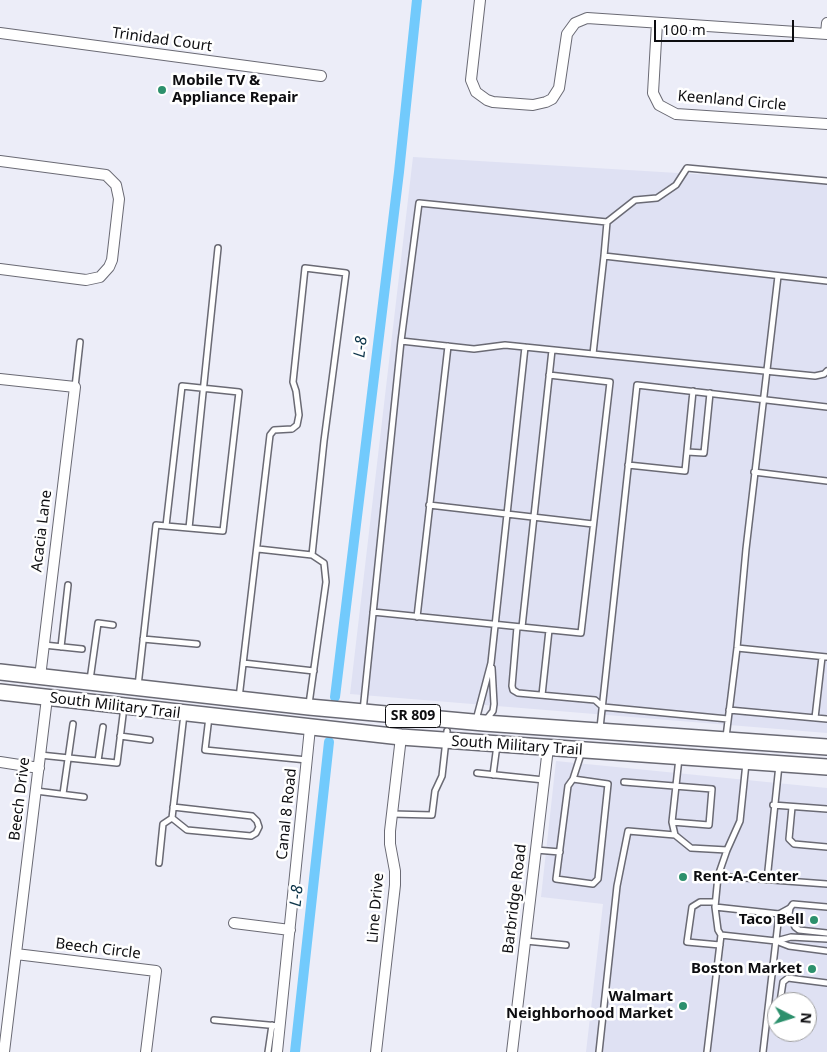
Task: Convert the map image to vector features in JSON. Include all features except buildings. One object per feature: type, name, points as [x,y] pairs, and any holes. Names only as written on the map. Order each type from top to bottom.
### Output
[{"type":"main road","name":"South Military Trail","points":[[0,672],[179,694],[309,707],[635,734],[827,747]]},
{"type":"main road","points":[[0,684],[22,686],[34,683],[40,677]]},
{"type":"main road","points":[[47,698],[53,691],[60,689],[149,697],[179,694]]},
{"type":"main road","name":"South Military Trail","points":[[0,692],[401,737],[446,736],[498,744],[827,768]]},
{"type":"main road","points":[[363,733],[379,726],[446,736],[477,731],[480,722]]},
{"type":"main road","points":[[498,744],[503,736],[513,733],[611,741],[635,734]]},
{"type":"street","points":[[480,0],[471,80],[476,92],[493,102],[534,105],[552,99],[559,88],[567,34],[575,24],[587,18],[827,30]]},
{"type":"street","name":"Keenland Circle","points":[[657,22],[653,93],[658,105],[676,114],[827,124]]},
{"type":"street","name":"Trinidad Court","points":[[0,33],[320,76]]},
{"type":"street","points":[[0,161],[100,173],[112,180],[116,185],[119,199],[112,260],[105,273],[100,277],[86,280],[0,269]]},
{"type":"street","points":[[0,379],[75,388]]},
{"type":"street","name":"Acacia Lane","points":[[40,677],[75,388]]},
{"type":"street","name":"Beech Drive","points":[[4,1052],[47,698]]},
{"type":"street","name":"Canal 8 Road","points":[[277,1052],[276,1026],[290,930],[310,728]]},
{"type":"street","name":"Line Drive","points":[[376,1052],[395,885],[390,830],[401,737]]},
{"type":"street","name":"Barbridge Road","points":[[512,1052],[548,748]]},
{"type":"street","points":[[0,762],[38,768]]},
{"type":"street","points":[[234,923],[290,930]]},
{"type":"street","name":"Beech Circle","points":[[16,954],[156,971],[146,1052]]},
{"type":"lane","points":[[593,354],[608,222],[635,200],[657,198],[676,185],[687,168],[827,181]]},
{"type":"lane","points":[[362,711],[401,342],[418,203],[608,222]]},
{"type":"lane","points":[[189,528],[218,248]]},
{"type":"lane","points":[[604,256],[827,281]]},
{"type":"lane","points":[[239,700],[270,435],[274,430],[292,429],[297,425],[298,407],[293,382],[305,268],[346,273],[324,441],[312,555]]},
{"type":"lane","points":[[726,740],[754,472],[778,276]]},
{"type":"lane","points":[[75,388],[80,342]]},
{"type":"lane","points":[[401,342],[474,349],[505,345],[767,373],[815,376],[826,373]]},
{"type":"lane","points":[[417,616],[448,346]]},
{"type":"lane","points":[[480,722],[491,663],[525,347]]},
{"type":"lane","points":[[552,350],[513,690],[518,693],[595,700],[603,707],[728,719]]},
{"type":"lane","points":[[373,612],[581,632],[610,382],[549,375]]},
{"type":"lane","points":[[600,731],[637,385],[827,407]]},
{"type":"lane","points":[[138,689],[156,524],[166,526],[223,531],[239,392],[182,386],[166,526]]},
{"type":"lane","points":[[628,465],[685,471],[693,391]]},
{"type":"lane","points":[[687,452],[704,454],[710,393]]},
{"type":"lane","points":[[754,472],[827,481]]},
{"type":"lane","points":[[429,505],[593,524]]},
{"type":"lane","points":[[258,548],[312,555],[324,563],[326,582],[309,707]]},
{"type":"lane","points":[[61,647],[68,585]]},
{"type":"lane","points":[[90,683],[98,623],[113,625]]},
{"type":"lane","points":[[542,695],[549,630]]},
{"type":"lane","points":[[143,638],[197,644]]},
{"type":"lane","points":[[44,645],[82,649]]},
{"type":"lane","points":[[737,648],[824,657],[815,718]]},
{"type":"lane","points":[[243,663],[314,671]]},
{"type":"lane","points":[[480,722],[493,711],[491,663]]},
{"type":"lane","points":[[40,755],[117,763],[124,707]]},
{"type":"lane","points":[[729,710],[827,720]]},
{"type":"lane","points":[[172,818],[184,714]]},
{"type":"lane","points":[[209,716],[205,750],[307,760]]},
{"type":"lane","points":[[63,794],[73,724]]},
{"type":"lane","points":[[98,761],[103,727]]},
{"type":"lane","points":[[120,736],[150,740]]},
{"type":"lane","points":[[392,814],[432,815],[435,791],[442,776],[446,736]]},
{"type":"lane","points":[[493,775],[498,744]]},
{"type":"lane","points":[[573,779],[608,784],[598,879],[593,884],[556,879],[568,786],[573,779],[582,751]]},
{"type":"lane","points":[[679,758],[672,822],[676,835],[691,848],[726,850]]},
{"type":"lane","points":[[707,1052],[721,936],[718,930],[715,905],[718,876],[726,850],[740,821],[746,762]]},
{"type":"lane","points":[[767,880],[779,764]]},
{"type":"lane","points":[[477,773],[544,780]]},
{"type":"lane","points":[[624,782],[712,789],[709,825],[672,822]]},
{"type":"lane","points":[[36,791],[84,797]]},
{"type":"lane","points":[[774,805],[827,809]]},
{"type":"lane","points":[[792,806],[789,839],[794,844],[827,847]]},
{"type":"lane","points":[[172,818],[187,830],[246,836],[256,833],[259,828],[258,821],[252,816],[173,807]]},
{"type":"lane","points":[[159,863],[163,824],[172,818]]},
{"type":"lane","points":[[599,1052],[617,886],[628,831],[676,835]]},
{"type":"lane","points":[[536,850],[560,852]]},
{"type":"lane","points":[[718,876],[827,884]]},
{"type":"lane","points":[[720,945],[687,942],[692,907],[700,902],[779,914],[790,908],[793,904],[827,907]]},
{"type":"lane","points":[[790,908],[789,914],[795,927],[799,930],[827,933]]},
{"type":"lane","points":[[764,1052],[779,914]]},
{"type":"lane","points":[[721,936],[776,941],[789,946],[827,952]]},
{"type":"lane","points":[[776,941],[791,937],[827,939]]},
{"type":"lane","points":[[526,941],[566,945]]},
{"type":"lane","points":[[782,992],[783,982],[788,978],[827,983]]},
{"type":"lane","points":[[214,1020],[276,1026],[268,1052]]},
{"type":"shaded area","points":[[413,157],[827,182],[827,733],[350,694]]},
{"type":"shaded area","points":[[556,761],[827,788],[827,1052],[586,1052],[603,904],[541,897]]},
{"type":"waterway","name":"L-8","points":[[335,697],[399,172],[417,0]]},
{"type":"waterway","name":"L-8","points":[[295,1052],[329,742]]},
{"type":"place","name":"Mobile TV & Appliance Repair","points":[[162,90]]},
{"type":"place","name":"Rent-A-Center","points":[[683,877]]},
{"type":"place","name":"Taco Bell","points":[[814,920]]},
{"type":"place","name":"Boston Market","points":[[812,969]]},
{"type":"place","name":"Walmart Neighborhood Market","points":[[683,1006]]}]
